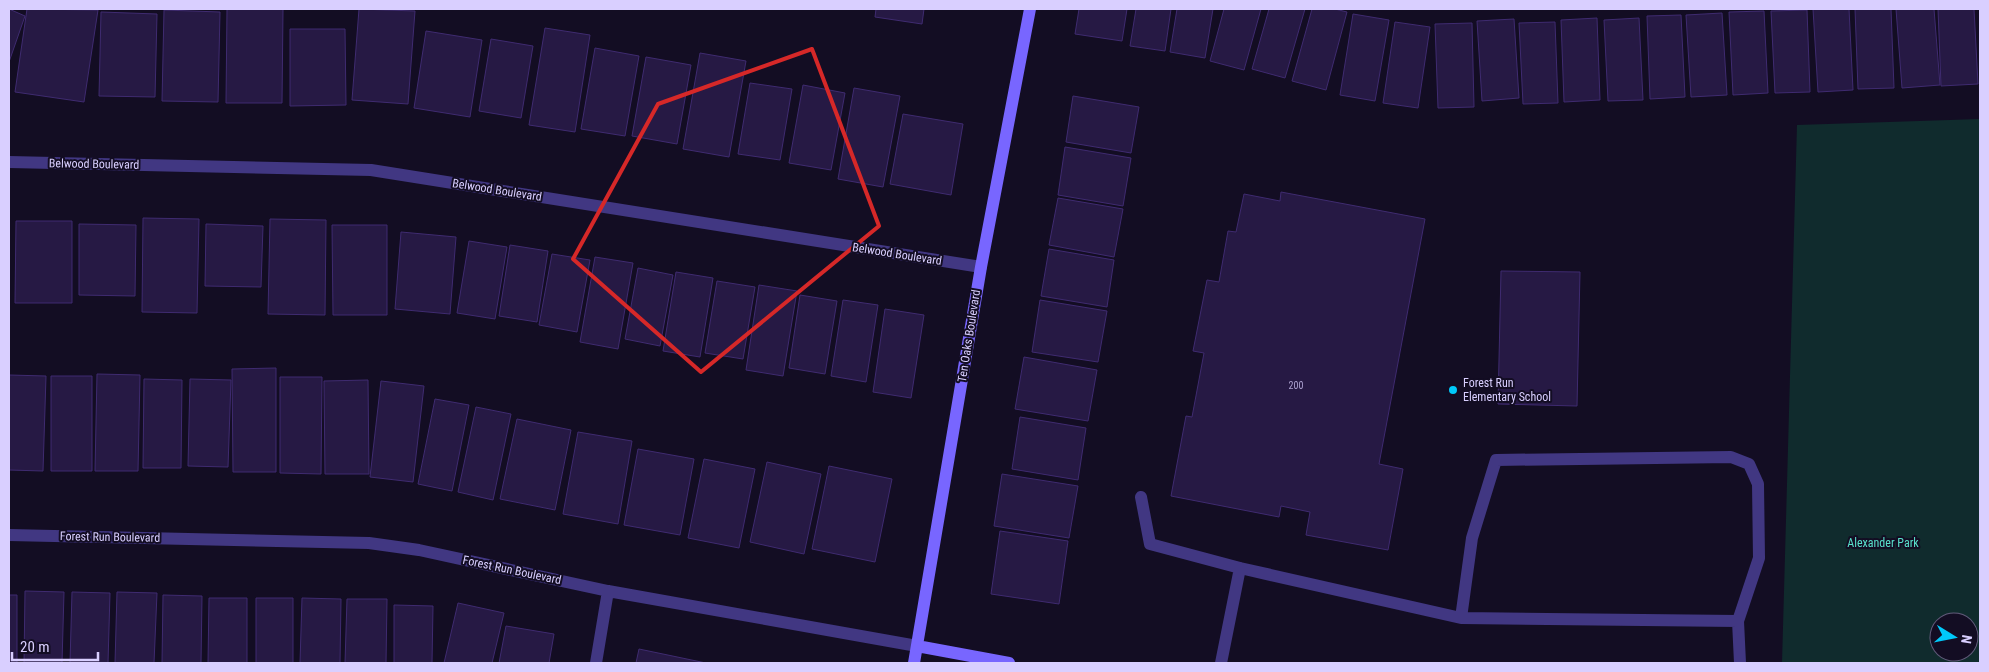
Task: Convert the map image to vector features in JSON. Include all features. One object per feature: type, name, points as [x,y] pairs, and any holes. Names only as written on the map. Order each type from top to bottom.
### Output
[{"type":"street","name":"Ten Oaks Boulevard","points":[[914,663],[981,267],[1030,9]]},
{"type":"street","name":"Belwood Boulevard","points":[[9,162],[372,170],[981,267]]},
{"type":"street","points":[[1461,618],[1472,538],[1496,460],[1731,458],[1749,464],[1758,484],[1759,558],[1738,621],[1740,663]]},
{"type":"street","points":[[1141,497],[1150,544],[1240,568],[1461,618],[1738,621]]},
{"type":"street","name":"Forest Run Boulevard","points":[[9,535],[369,544],[419,550],[608,591],[1009,663]]},
{"type":"street","points":[[1221,663],[1240,568]]},
{"type":"street","points":[[596,663],[608,591]]},
{"type":"highlighted area","points":[[812,49],[879,226],[701,372],[573,259],[658,104]]},
{"type":"green space","name":"Alexander Park","points":[[1980,119],[1980,663],[1782,663],[1797,125]]},
{"type":"building","points":[[9,9],[25,16],[9,62]]},
{"type":"building","points":[[27,9],[98,10],[84,102],[15,92]]},
{"type":"building","points":[[227,9],[283,9],[282,103],[226,103]]},
{"type":"building","points":[[359,9],[415,11],[408,104],[352,100]]},
{"type":"building","points":[[876,9],[924,9],[922,24],[875,17]]},
{"type":"building","points":[[1079,9],[1127,9],[1122,41],[1075,34]]},
{"type":"building","points":[[1136,9],[1171,9],[1165,51],[1130,46]]},
{"type":"building","points":[[1177,9],[1213,9],[1205,58],[1170,52]]},
{"type":"building","points":[[1224,9],[1261,9],[1244,70],[1210,61]]},
{"type":"building","points":[[1269,9],[1305,9],[1285,78],[1252,69]]},
{"type":"building","points":[[1312,9],[1335,9],[1347,12],[1326,90],[1292,81]]},
{"type":"building","points":[[1813,9],[1849,9],[1853,90],[1818,92]]},
{"type":"building","points":[[1855,9],[1891,9],[1894,88],[1858,89]]},
{"type":"building","points":[[1896,9],[1934,9],[1940,85],[1902,88]]},
{"type":"building","points":[[1938,9],[1974,9],[1978,84],[1941,86]]},
{"type":"building","points":[[164,10],[220,12],[218,102],[162,101]]},
{"type":"building","points":[[1807,10],[1810,92],[1775,93],[1771,11]]},
{"type":"building","points":[[1764,11],[1768,93],[1733,95],[1729,12]]},
{"type":"building","points":[[101,12],[157,14],[155,97],[99,96]]},
{"type":"building","points":[[1722,13],[1727,95],[1691,97],[1686,15]]},
{"type":"building","points":[[1353,14],[1389,20],[1375,101],[1340,95]]},
{"type":"building","points":[[1681,15],[1685,97],[1650,99],[1647,16]]},
{"type":"building","points":[[1597,18],[1600,100],[1564,102],[1561,20]]},
{"type":"building","points":[[1639,18],[1643,100],[1608,101],[1604,20]]},
{"type":"building","points":[[1514,19],[1519,98],[1482,101],[1477,21]]},
{"type":"building","points":[[1395,22],[1430,27],[1418,108],[1383,103]]},
{"type":"building","points":[[1555,22],[1558,103],[1523,104],[1519,23]]},
{"type":"building","points":[[1472,23],[1474,107],[1438,108],[1435,24]]},
{"type":"building","points":[[545,28],[590,35],[575,132],[529,125]]},
{"type":"building","points":[[290,29],[345,29],[346,105],[290,106]]},
{"type":"building","points":[[426,31],[482,40],[470,117],[414,108]]},
{"type":"building","points":[[491,39],[533,46],[521,118],[479,111]]},
{"type":"building","points":[[595,48],[639,56],[625,136],[581,129]]},
{"type":"building","points":[[700,53],[746,61],[729,157],[683,149]]},
{"type":"building","points":[[646,57],[691,65],[677,144],[632,136]]},
{"type":"building","points":[[750,83],[792,89],[780,160],[738,154]]},
{"type":"building","points":[[803,85],[845,93],[831,170],[789,163]]},
{"type":"building","points":[[854,88],[900,96],[883,187],[838,179]]},
{"type":"building","points":[[1073,96],[1139,107],[1131,153],[1066,142]]},
{"type":"building","points":[[903,114],[963,124],[951,195],[890,184]]},
{"type":"building","points":[[1065,147],[1131,158],[1123,206],[1058,195]]},
{"type":"building","points":[[1281,192],[1425,219],[1379,464],[1403,469],[1388,550],[1306,535],[1310,512],[1281,506],[1279,517],[1171,496],[1186,416],[1192,417],[1204,353],[1193,351],[1207,280],[1219,282],[1228,231],[1236,232],[1244,194],[1280,201]]},
{"type":"building","points":[[1058,198],[1123,209],[1114,257],[1049,245]]},
{"type":"building","points":[[143,218],[199,219],[197,313],[142,312]]},
{"type":"building","points":[[270,219],[326,220],[325,315],[268,314]]},
{"type":"building","points":[[16,221],[72,221],[72,303],[15,303]]},
{"type":"building","points":[[79,224],[136,225],[135,296],[79,295]]},
{"type":"building","points":[[206,224],[263,226],[261,287],[205,286]]},
{"type":"building","points":[[332,225],[387,225],[387,315],[333,315]]},
{"type":"building","points":[[401,232],[456,237],[450,314],[395,309]]},
{"type":"building","points":[[469,241],[507,247],[495,319],[457,313]]},
{"type":"building","points":[[510,245],[548,251],[537,322],[499,316]]},
{"type":"building","points":[[1049,249],[1114,260],[1107,307],[1041,296]]},
{"type":"building","points":[[552,254],[590,260],[577,332],[539,325]]},
{"type":"building","points":[[595,257],[633,263],[618,349],[580,342]]},
{"type":"building","points":[[638,268],[673,275],[660,346],[625,339]]},
{"type":"building","points":[[1501,271],[1580,272],[1577,406],[1498,404]]},
{"type":"building","points":[[676,272],[713,278],[700,357],[663,351]]},
{"type":"building","points":[[717,281],[755,287],[743,359],[705,353]]},
{"type":"building","points":[[759,285],[797,291],[783,376],[746,370]]},
{"type":"building","points":[[800,295],[837,301],[825,374],[789,368]]},
{"type":"building","points":[[843,300],[878,305],[866,382],[831,376]]},
{"type":"building","points":[[1040,300],[1107,311],[1098,362],[1032,352]]},
{"type":"building","points":[[885,309],[924,315],[911,398],[873,392]]},
{"type":"building","points":[[1024,357],[1097,370],[1088,421],[1015,409]]},
{"type":"building","points":[[276,368],[276,472],[233,472],[232,369]]},
{"type":"building","points":[[97,374],[140,375],[138,471],[95,471]]},
{"type":"building","points":[[9,375],[46,376],[43,471],[9,470]]},
{"type":"building","points":[[51,376],[92,376],[92,471],[51,471]]},
{"type":"building","points":[[280,377],[322,377],[321,474],[280,473]]},
{"type":"building","points":[[144,379],[182,380],[181,468],[143,468]]},
{"type":"building","points":[[190,379],[231,380],[228,467],[188,466]]},
{"type":"building","points":[[368,380],[369,474],[325,474],[324,381]]},
{"type":"building","points":[[381,381],[424,386],[413,482],[370,477]]},
{"type":"building","points":[[435,399],[469,405],[452,491],[418,484]]},
{"type":"building","points":[[476,407],[511,414],[493,500],[458,492]]},
{"type":"building","points":[[1020,417],[1086,428],[1078,480],[1012,469]]},
{"type":"building","points":[[517,419],[571,430],[555,510],[500,499]]},
{"type":"building","points":[[578,432],[632,441],[618,524],[563,514]]},
{"type":"building","points":[[638,449],[694,459],[680,535],[624,525]]},
{"type":"building","points":[[704,459],[755,469],[739,548],[688,538]]},
{"type":"building","points":[[767,462],[821,474],[804,554],[750,542]]},
{"type":"building","points":[[829,466],[892,479],[875,562],[812,549]]},
{"type":"building","points":[[1002,474],[1078,486],[1069,538],[994,526]]},
{"type":"building","points":[[1000,531],[1068,541],[1059,604],[991,594]]},
{"type":"building","points":[[25,591],[64,592],[62,663],[24,663]]},
{"type":"building","points":[[72,592],[110,593],[108,663],[70,663]]},
{"type":"building","points":[[117,592],[157,593],[154,663],[115,663]]},
{"type":"building","points":[[9,595],[17,595],[17,663],[9,663]]},
{"type":"building","points":[[163,595],[202,596],[201,663],[162,663]]},
{"type":"building","points":[[209,598],[247,598],[247,663],[208,663]]},
{"type":"building","points":[[256,598],[293,598],[293,663],[256,663]]},
{"type":"building","points":[[302,598],[341,599],[340,663],[300,663]]},
{"type":"building","points":[[347,599],[387,599],[386,663],[345,663]]},
{"type":"building","points":[[458,603],[504,613],[492,663],[444,663]]},
{"type":"building","points":[[394,605],[433,606],[432,663],[394,663]]},
{"type":"building","points":[[506,626],[554,634],[549,663],[499,663]]},
{"type":"building","points":[[639,649],[706,663],[636,663]]},
{"type":"place","name":"Forest Run Elementary School","points":[[1453,390]]}]
